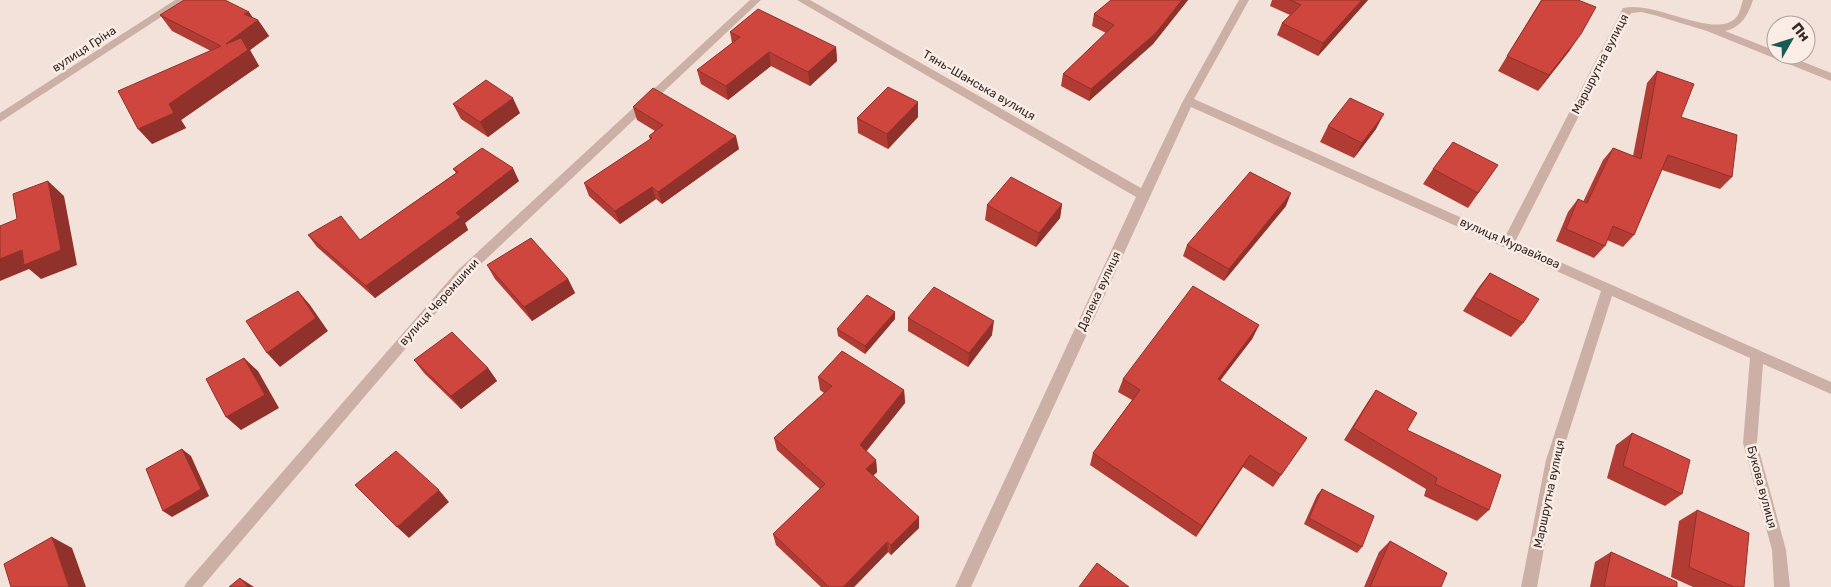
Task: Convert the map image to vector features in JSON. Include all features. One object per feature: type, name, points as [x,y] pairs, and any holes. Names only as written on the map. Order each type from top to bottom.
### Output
[{"type":"street","name":"вулиця Гріна","points":[[0,118],[182,0]]},
{"type":"street","name":"вулиця Черемшини","points":[[192,587],[460,275],[756,0]]},
{"type":"street","name":"Тянь-Шанська вулиця","points":[[802,0],[1143,195]]},
{"type":"street","name":"Далека вулиця","points":[[963,587],[1143,195],[1188,101],[1244,0]]},
{"type":"street","points":[[1711,29],[1730,26],[1742,17],[1748,0]]},
{"type":"street","name":"Маршрутна вулиця","points":[[1509,242],[1627,10],[1637,6],[1651,8],[1711,29]]},
{"type":"street","points":[[1711,29],[1831,77]]},
{"type":"street","name":"вулиця Муравйова","points":[[1188,101],[1509,242],[1756,357],[1831,388]]},
{"type":"street","name":"Маршрутна вулиця","points":[[1529,587],[1553,460],[1608,288]]},
{"type":"street","name":"Букова вулиця","points":[[1756,357],[1750,443],[1779,550],[1782,587]]},
{"type":"building","points":[[184,0],[225,0],[249,12],[244,14],[258,20],[226,44],[241,38],[248,50],[169,104],[174,113],[138,129],[118,91],[221,46],[160,15]]},
{"type":"building","points":[[1111,0],[1182,0],[1156,33],[1091,89],[1063,74],[1114,25],[1094,14]]},
{"type":"building","points":[[1290,0],[1362,0],[1323,43],[1282,23],[1301,5]]},
{"type":"building","points":[[1542,0],[1578,0],[1596,7],[1581,34],[1549,75],[1507,56]]},
{"type":"building","points":[[758,9],[836,47],[808,72],[769,52],[726,86],[697,70],[740,37],[730,32]]},
{"type":"building","points":[[1657,71],[1694,84],[1681,117],[1737,135],[1732,177],[1668,155],[1634,235],[1613,226],[1605,246],[1566,229],[1578,199],[1587,203],[1613,148],[1641,159]]},
{"type":"building","points":[[486,80],[513,98],[480,122],[453,104]]},
{"type":"building","points":[[888,87],[918,102],[887,134],[857,118]]},
{"type":"building","points":[[653,88],[736,136],[658,192],[652,187],[615,211],[584,183],[652,138],[649,136],[663,125],[633,107]]},
{"type":"building","points":[[1350,98],[1384,114],[1362,143],[1328,126]]},
{"type":"building","points":[[1453,142],[1498,165],[1478,193],[1433,169]]},
{"type":"building","points":[[482,148],[513,168],[456,213],[461,217],[366,286],[308,235],[341,216],[360,240],[458,172],[453,169]]},
{"type":"building","points":[[1250,172],[1291,193],[1229,269],[1187,245]]},
{"type":"building","points":[[1011,177],[1062,204],[1039,233],[987,205]]},
{"type":"building","points":[[48,181],[61,250],[24,265],[22,250],[0,259],[0,226],[17,219],[13,194]]},
{"type":"building","points":[[531,238],[568,279],[524,307],[487,265]]},
{"type":"building","points":[[1490,273],[1539,299],[1523,323],[1474,297]]},
{"type":"building","points":[[1193,286],[1259,325],[1218,379],[1307,438],[1281,475],[1250,455],[1202,526],[1093,453],[1140,390],[1123,379]]},
{"type":"building","points":[[934,287],[994,321],[969,353],[908,318]]},
{"type":"building","points":[[298,291],[316,318],[267,353],[246,321]]},
{"type":"building","points":[[867,295],[895,312],[865,346],[837,329]]},
{"type":"building","points":[[452,332],[488,368],[451,396],[414,360]]},
{"type":"building","points":[[842,351],[904,390],[860,445],[876,460],[866,469],[919,517],[891,545],[887,542],[843,587],[829,587],[773,534],[825,484],[774,438],[832,386],[818,377]]},
{"type":"building","points":[[244,358],[265,395],[226,417],[206,379]]},
{"type":"building","points":[[1376,390],[1417,413],[1407,430],[1501,475],[1489,510],[1435,484],[1437,478],[1353,428]]},
{"type":"building","points":[[1632,433],[1690,460],[1682,494],[1623,466]]},
{"type":"building","points":[[182,449],[201,489],[163,511],[146,469]]},
{"type":"building","points":[[396,451],[439,490],[397,527],[355,485]]},
{"type":"building","points":[[1322,489],[1374,516],[1362,547],[1309,518]]},
{"type":"building","points":[[1697,510],[1749,533],[1744,587],[1734,587],[1689,567]]},
{"type":"building","points":[[52,537],[69,587],[11,587],[4,564]]},
{"type":"building","points":[[1390,541],[1447,573],[1441,587],[1370,587]]},
{"type":"building","points":[[1611,552],[1677,582],[1677,587],[1604,587]]},
{"type":"building","points":[[1097,563],[1129,587],[1079,587]]},
{"type":"building","points":[[240,578],[248,587],[229,587]]}]
